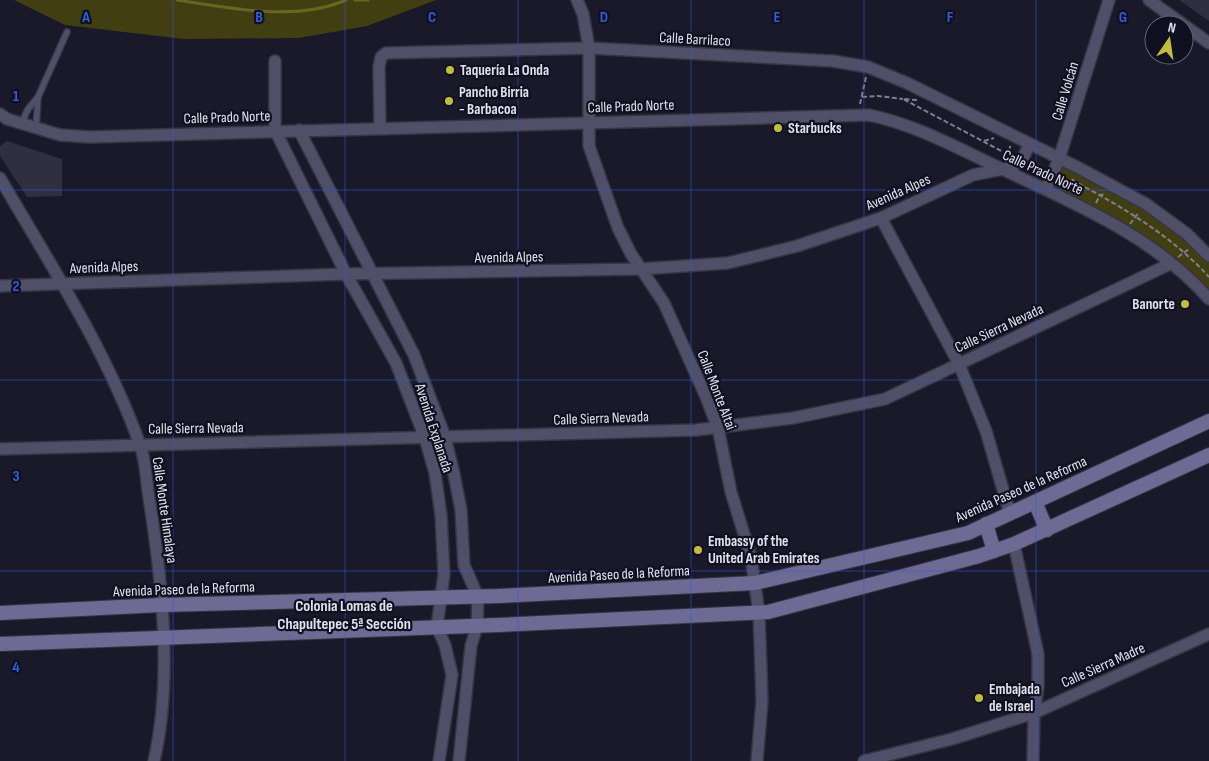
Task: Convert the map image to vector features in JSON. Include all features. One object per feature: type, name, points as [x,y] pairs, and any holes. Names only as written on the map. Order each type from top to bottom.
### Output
[{"type":"main road","name":"Avenida Paseo de la Reforma","points":[[0,613],[161,605],[478,597],[755,583],[968,532],[1209,420]]},
{"type":"main road","points":[[0,644],[437,626],[477,626],[758,613],[994,551],[1014,544],[1209,455]]},
{"type":"main road","points":[[1035,502],[1047,530]]},
{"type":"main road","points":[[986,524],[994,551]]},
{"type":"street","name":"Calle Monte Altai","points":[[577,0],[583,14],[589,48],[589,146],[618,228],[641,269],[664,304],[718,428],[731,492],[751,557],[758,613],[762,701],[757,761]]},
{"type":"street","name":"Calle Volcán","points":[[1046,189],[1059,159],[1109,0]]},
{"type":"street","points":[[1149,0],[1209,42]]},
{"type":"street","name":"Calle Barrilaco","points":[[380,127],[379,67],[381,57],[386,53],[589,48],[833,61],[868,68],[938,99],[1059,159]]},
{"type":"street","points":[[274,61],[275,130]]},
{"type":"street","name":"Calle Prado Norte","points":[[2,119],[60,135],[90,136],[858,115],[899,121],[1004,164],[1046,189],[1125,231],[1196,285],[1209,299]]},
{"type":"street","name":"Avenida Explanada","points":[[275,130],[346,274],[396,363],[425,438],[435,473],[442,515],[444,574],[437,626],[445,645],[452,675],[438,761]]},
{"type":"street","name":"Avenida Explanada","points":[[299,130],[414,354],[444,437],[461,510],[464,565],[478,597],[477,626],[471,646],[459,761]]},
{"type":"street","name":"Avenida Alpes","points":[[0,286],[346,274],[641,269],[728,263],[797,246],[880,218],[974,175],[1004,164],[1013,167],[1019,163],[1029,145]]},
{"type":"street","name":"Calle Prado Norte","points":[[1059,159],[1146,204],[1188,234],[1209,256]]},
{"type":"street","name":"Calle Monte Himalaya","points":[[0,178],[107,362],[140,444],[153,521],[163,638],[163,700],[154,761]]},
{"type":"street","points":[[880,218],[960,364],[986,431],[1010,514]]},
{"type":"street","name":"Calle Sierra Nevada","points":[[0,449],[718,428],[793,418],[885,399],[1170,264]]},
{"type":"street","points":[[1014,544],[1038,654],[1038,687],[1034,713],[1033,761]]},
{"type":"street","name":"Calle Sierra Madre","points":[[864,761],[952,739],[1034,713],[1209,634]]},
{"type":"lane","points":[[21,124],[28,109],[38,97],[67,32]]},
{"type":"lane","points":[[36,129],[38,97]]},
{"type":"path","points":[[858,115],[868,68]]},
{"type":"path","points":[[862,97],[938,99]]},
{"type":"path","points":[[903,99],[953,127],[984,140],[1009,155]]},
{"type":"path","points":[[984,140],[999,136],[998,130]]},
{"type":"path","points":[[1004,164],[1011,149],[1009,143]]},
{"type":"path","points":[[1064,198],[1079,168]]},
{"type":"path","points":[[1072,180],[1135,216],[1184,252],[1209,277]]},
{"type":"path","points":[[1091,212],[1100,195],[1121,190]]},
{"type":"path","points":[[1125,231],[1146,204]]},
{"type":"path","points":[[1170,264],[1197,244]]},
{"type":"shaded area","points":[[14,0],[436,0],[367,26],[299,38],[184,39],[65,25]]},
{"type":"shaded area","points":[[1059,159],[1146,204],[1209,256],[1209,299],[1170,264],[1046,189]]},
{"type":"building","points":[[1179,0],[1209,0],[1209,21]]},
{"type":"building","points":[[7,141],[62,159],[62,196],[27,197],[0,156],[0,146]]},
{"type":"waterway","points":[[177,0],[240,9],[284,12],[326,7],[346,0]]},
{"type":"waterway","points":[[355,0],[368,0]]},
{"type":"place","name":"Taquería La Onda","points":[[450,70]]},
{"type":"place","name":"Pancho Birria - Barbacoa","points":[[449,101]]},
{"type":"place","name":"Starbucks","points":[[778,128]]},
{"type":"place","name":"Banorte","points":[[1185,304]]},
{"type":"place","name":"Embassy of the United Arab Emirates","points":[[698,550]]},
{"type":"place","name":"Embajada de Israel","points":[[979,698]]},
{"type":"district","name":"Colonia Lomas de Chapultepec 5ª Sección","points":[[344,614]]}]
